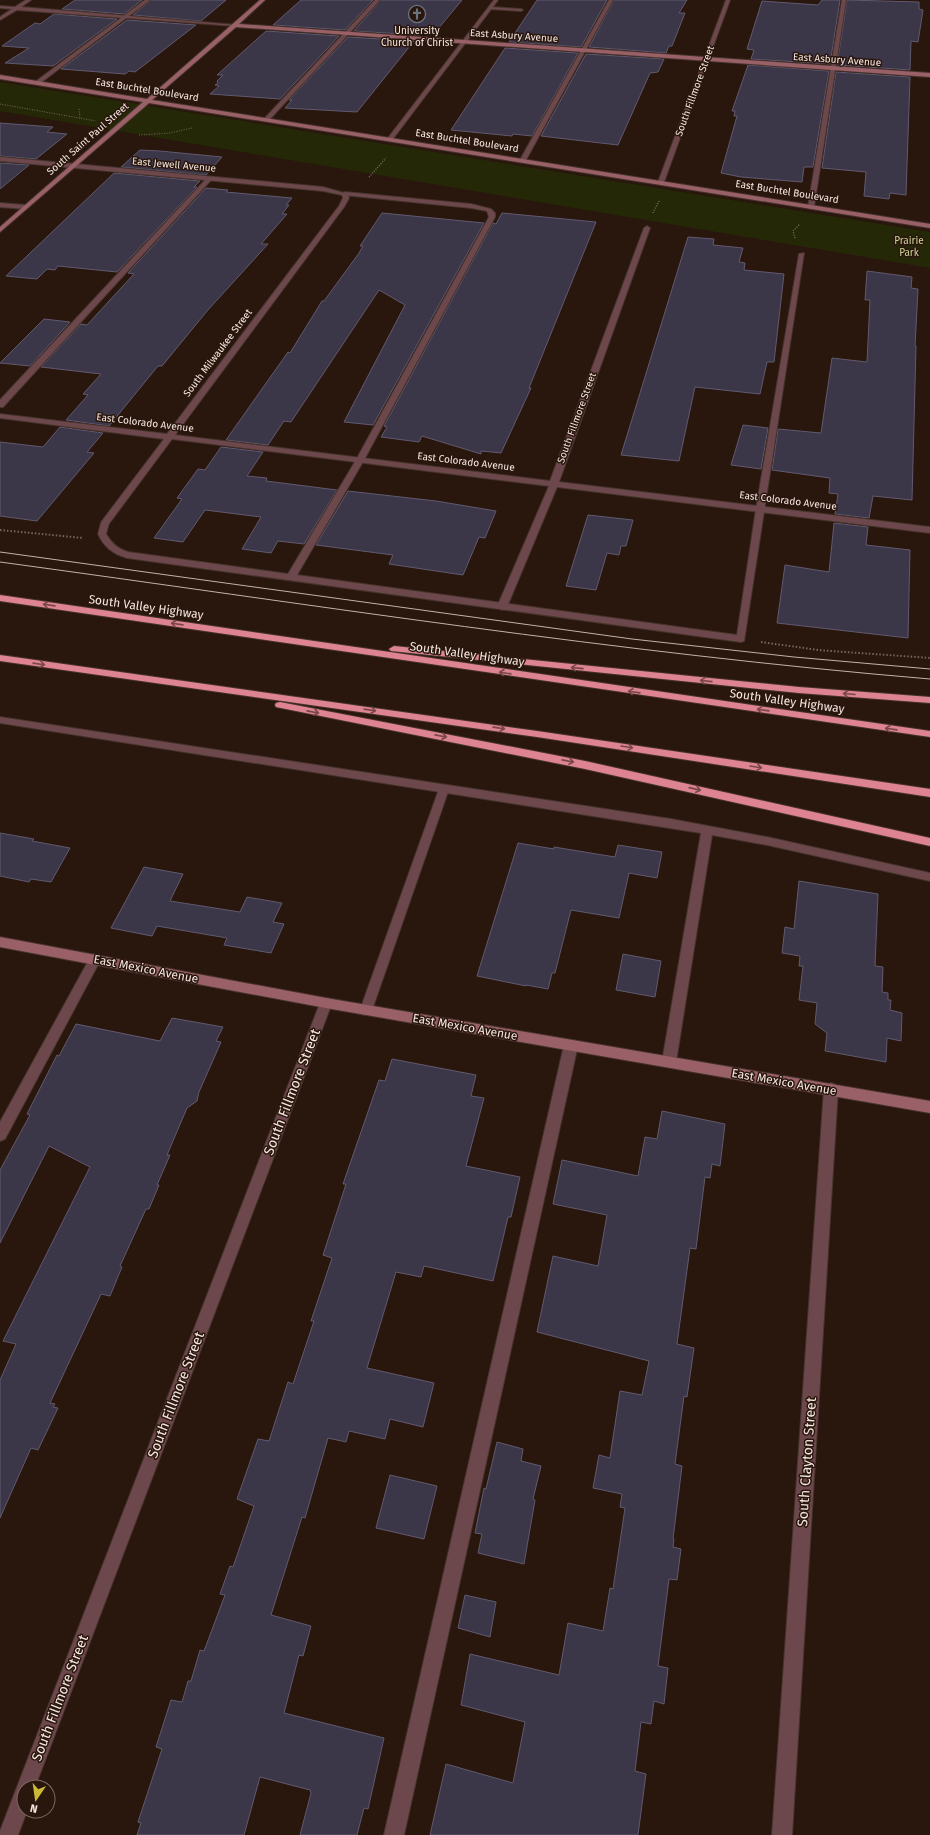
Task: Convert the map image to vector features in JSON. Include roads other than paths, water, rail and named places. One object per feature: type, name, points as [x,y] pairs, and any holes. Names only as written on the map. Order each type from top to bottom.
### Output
[{"type":"highway","name":"South Valley Highway","points":[[0,598],[930,734]]},
{"type":"highway","points":[[216,630],[791,689],[930,700]]},
{"type":"highway","points":[[0,658],[545,735],[930,793]]},
{"type":"highway","points":[[124,676],[585,765],[930,842]]},
{"type":"street","points":[[0,19],[30,0]]},
{"type":"street","points":[[37,83],[148,0]]},
{"type":"street","name":"South Saint Paul Street","points":[[0,230],[263,0]]},
{"type":"street","points":[[267,119],[378,0]]},
{"type":"street","points":[[390,139],[496,0]]},
{"type":"street","points":[[523,160],[611,0]]},
{"type":"street","name":"South Fillmore Street","points":[[662,182],[728,0]]},
{"type":"street","points":[[811,207],[844,0]]},
{"type":"street","name":"East Asbury Avenue","points":[[0,8],[930,75]]},
{"type":"street","points":[[490,8],[521,10]]},
{"type":"street","name":"East Buchtel Boulevard","points":[[0,77],[930,226]]},
{"type":"street","name":"East Jewell Avenue","points":[[0,159],[323,189],[345,194],[471,206],[489,210],[492,213],[492,217],[360,460]]},
{"type":"street","points":[[0,405],[209,179]]},
{"type":"street","name":"South Milwaukee Street","points":[[290,577],[127,555],[113,550],[102,534],[105,523],[168,436],[342,206],[346,198],[345,194]]},
{"type":"street","points":[[0,205],[26,207]]},
{"type":"street","name":"South Fillmore Street","points":[[502,607],[554,483],[647,228]]},
{"type":"street","points":[[360,460],[290,577],[741,639],[760,509],[802,254]]},
{"type":"street","name":"East Colorado Avenue","points":[[0,416],[930,530]]},
{"type":"street","points":[[0,720],[707,830],[767,841],[930,877]]},
{"type":"street","points":[[366,1010],[444,790]]},
{"type":"street","points":[[669,1062],[707,830]]},
{"type":"street","name":"East Mexico Avenue","points":[[0,942],[326,1003],[930,1107]]},
{"type":"street","points":[[0,1135],[95,959]]},
{"type":"street","name":"South Fillmore Street","points":[[29,1779],[326,1003]]},
{"type":"street","points":[[394,1835],[571,1045]]},
{"type":"street","name":"South Clayton Street","points":[[782,1835],[831,1090]]},
{"type":"street","points":[[8,1835],[16,1814]]},
{"type":"tram line","points":[[0,552],[632,639],[794,657],[930,669]]},
{"type":"tram line","points":[[0,562],[581,642],[697,656],[930,679]]},
{"type":"place","name":"University Church of Christ","points":[[417,14]]},
{"type":"park label","name":"Prairie Park","points":[[909,246]]}]
